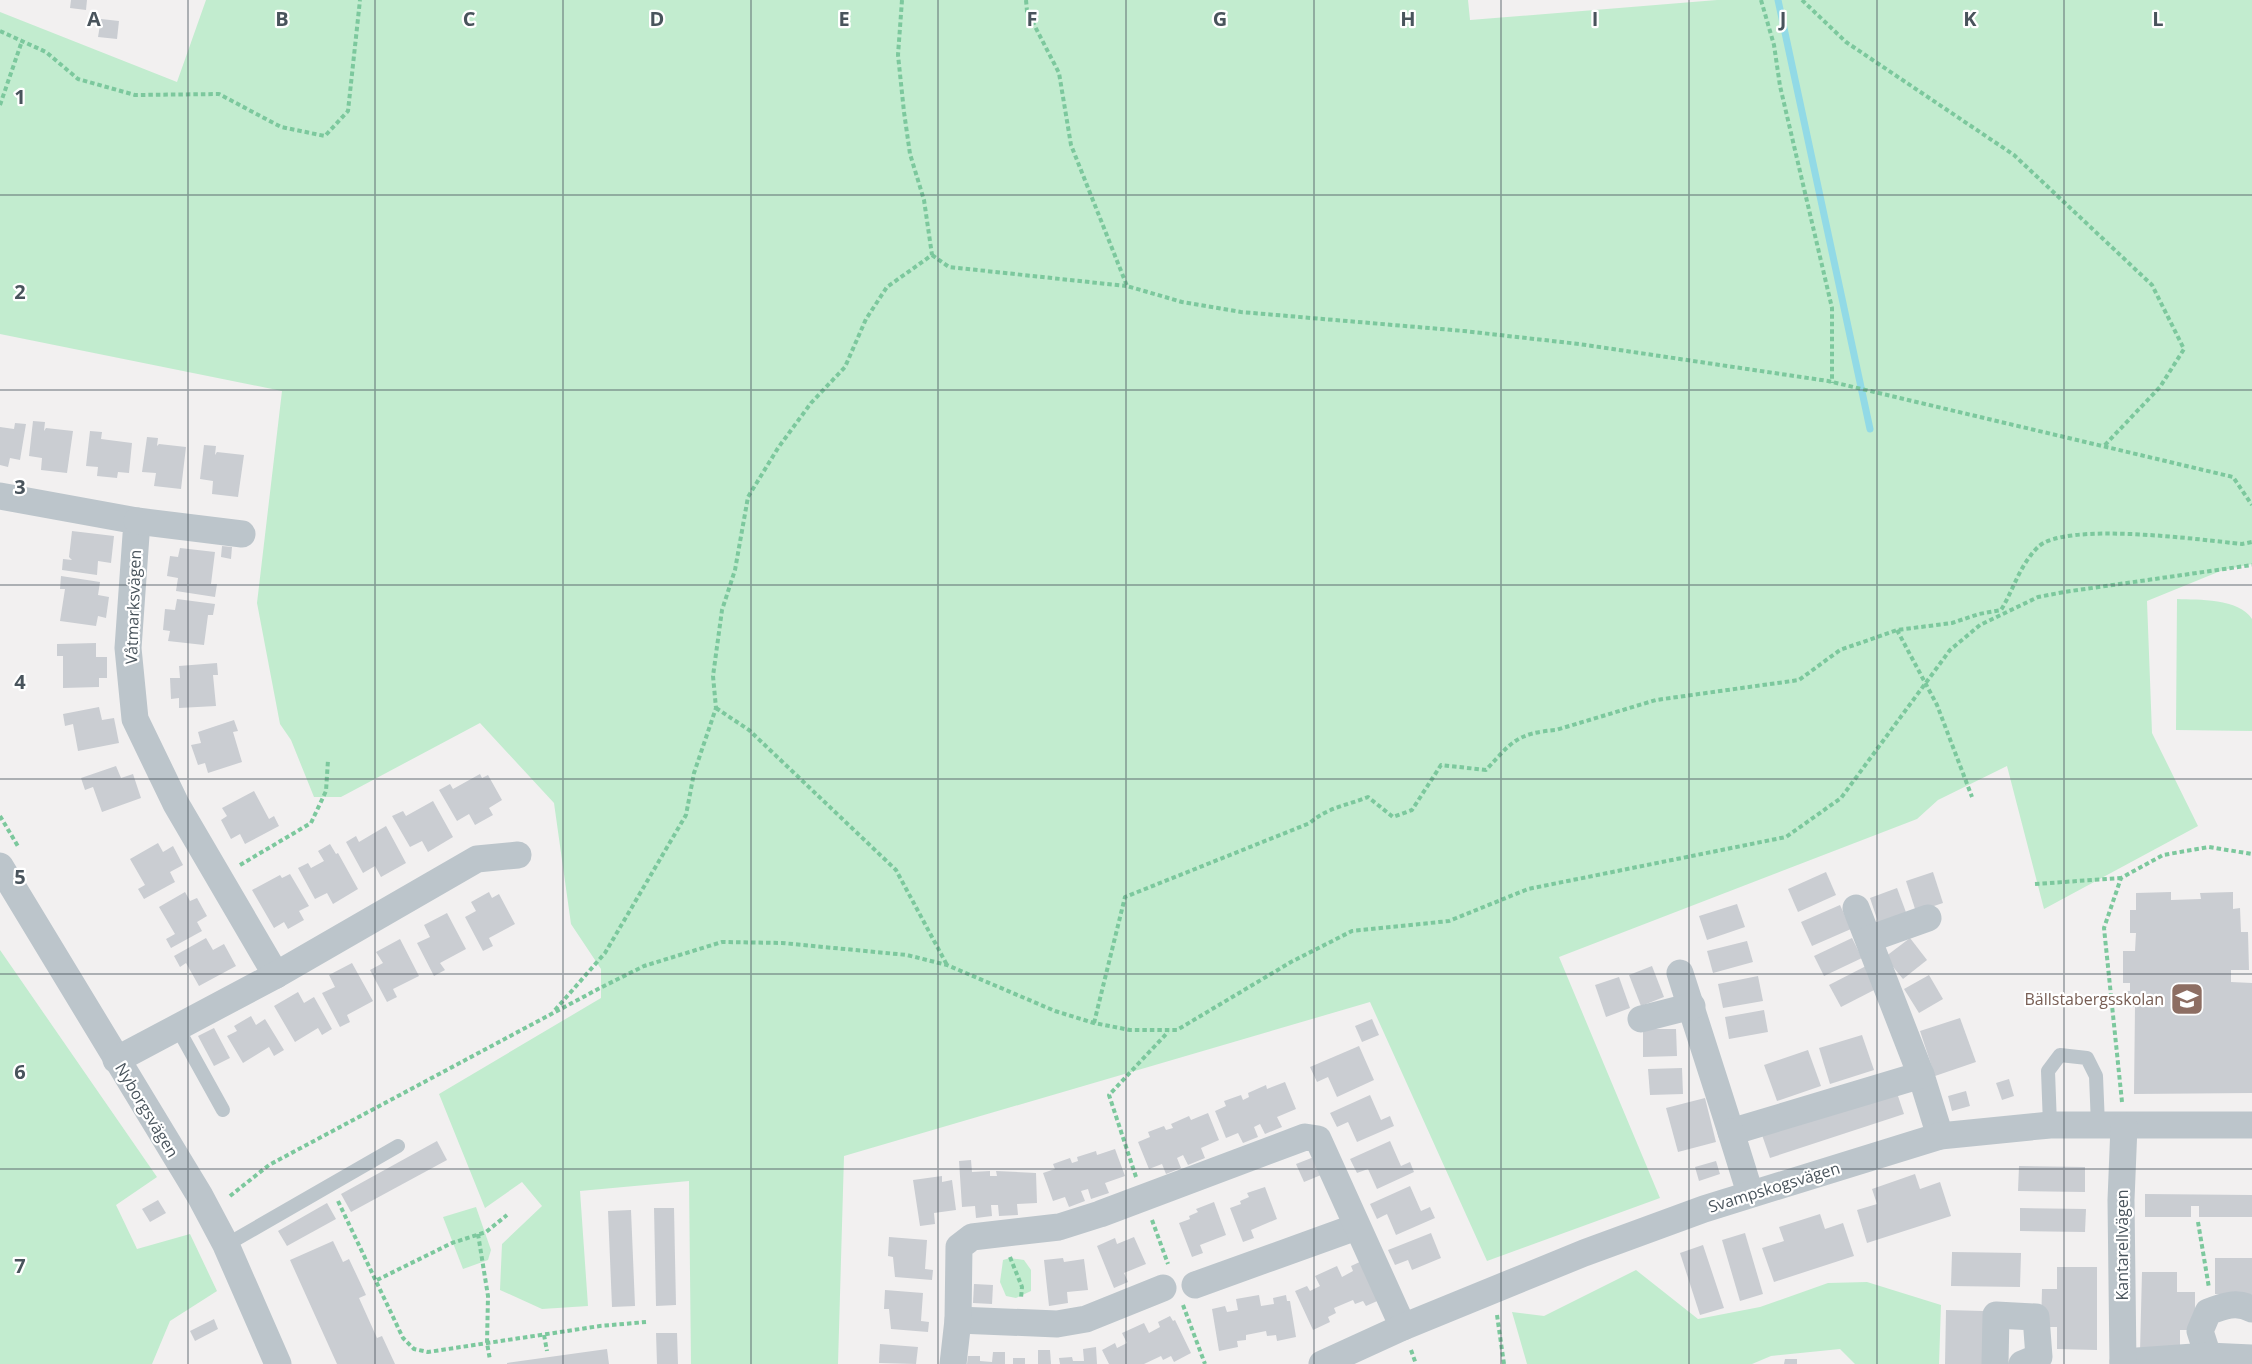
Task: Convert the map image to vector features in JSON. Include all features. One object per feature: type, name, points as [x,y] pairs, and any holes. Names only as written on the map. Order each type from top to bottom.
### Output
[{"type":"street","points":[[0,496],[137,522],[242,534]]},
{"type":"street","name":"Våtmarksvägen","points":[[137,522],[128,648],[135,719],[176,804],[276,975]]},
{"type":"street","points":[[116,1060],[276,975],[477,859],[518,855]]},
{"type":"street","name":"Nyborgsvägen","points":[[0,866],[200,1196],[226,1245],[278,1364]]},
{"type":"street","points":[[1856,908],[1921,1075],[1940,1136]]},
{"type":"street","points":[[1869,939],[1928,918]]},
{"type":"street","points":[[1680,973],[1750,1193]]},
{"type":"street","points":[[1641,1019],[1692,1006]]},
{"type":"street","points":[[1731,1132],[1921,1075]]},
{"type":"street","name":"Svampskogsvägen","points":[[1322,1364],[1402,1327],[1584,1253],[1750,1193],[1940,1136],[2050,1125],[2252,1125]]},
{"type":"street","name":"Kantarellvägen","points":[[2111,1125],[2121,1200],[2123,1363]]},
{"type":"street","points":[[953,1364],[958,1320],[959,1247],[972,1237],[1059,1227],[1100,1214],[1305,1137],[1318,1139],[1402,1327]]},
{"type":"street","points":[[1195,1285],[1356,1227]]},
{"type":"street","points":[[958,1320],[1057,1324],[1086,1318],[1163,1288]]},
{"type":"street","points":[[2208,1356],[2200,1330],[2208,1312],[2231,1304],[2244,1305],[2252,1309]]},
{"type":"street","points":[[1995,1364],[1996,1315],[2036,1317],[2039,1357],[2022,1364]]},
{"type":"street","points":[[2123,1363],[2208,1356],[2252,1358]]},
{"type":"lane","points":[[177,1027],[223,1110]]},
{"type":"lane","points":[[2050,1125],[2048,1071],[2060,1055],[2086,1058],[2096,1076],[2111,1125]]},
{"type":"lane","points":[[226,1245],[398,1146]]},
{"type":"path","points":[[0,31],[46,52],[78,79],[135,95],[219,94],[281,127],[325,136],[348,111],[360,0]]},
{"type":"path","points":[[902,0],[898,55],[910,154],[924,200],[932,255],[949,267],[1127,286],[1182,302],[1241,312],[1464,331],[1579,344],[1833,383],[2233,477],[2252,505]]},
{"type":"path","points":[[1026,0],[1027,11],[1059,73],[1071,145],[1127,286]]},
{"type":"path","points":[[1761,0],[1774,45],[1780,86],[1832,308],[1833,383]]},
{"type":"path","points":[[1802,0],[1846,42],[2014,155],[2152,285],[2184,349],[2160,387],[2104,447]]},
{"type":"path","points":[[0,105],[22,41]]},
{"type":"path","points":[[552,1013],[605,953],[686,816],[694,773],[716,708],[712,676],[722,610],[735,570],[748,496],[778,448],[811,403],[845,367],[866,319],[887,286],[932,255]]},
{"type":"path","points":[[1094,1023],[1125,897],[1310,823],[1322,812],[1368,797],[1393,817],[1413,810],[1441,765],[1486,770],[1515,738],[1539,731],[1556,730],[1656,700],[1799,680],[1840,650],[1897,630],[1952,623],[2001,610],[2014,579],[2027,560],[2040,545],[2063,536],[2158,536],[2242,544],[2252,542]]},
{"type":"path","points":[[230,1196],[269,1165],[552,1013],[644,966],[722,942],[783,942],[907,955],[947,964],[1055,1011],[1094,1023],[1130,1030],[1178,1030],[1291,962],[1352,931],[1449,921],[1528,889],[1786,837],[1841,798],[1950,650],[1980,625],[2038,597],[2252,565]]},
{"type":"path","points":[[1897,630],[1937,705],[1972,797]]},
{"type":"path","points":[[716,708],[749,730],[896,870],[947,964]]},
{"type":"path","points":[[218,876],[311,823],[326,791],[328,760]]},
{"type":"path","points":[[2035,884],[2121,878],[2163,855],[2209,847],[2252,854]]},
{"type":"path","points":[[2111,1125],[2104,928],[2121,878]]},
{"type":"path","points":[[330,1185],[403,1338],[414,1349],[428,1352],[646,1322]]},
{"type":"path","points":[[377,1280],[452,1243],[486,1232],[507,1215]]},
{"type":"path","points":[[2198,1222],[2201,1253],[2215,1309]]},
{"type":"path","points":[[478,1234],[488,1296],[487,1343],[490,1360]]},
{"type":"path","points":[[1005,1234],[1011,1263],[1022,1287],[1022,1323]]},
{"type":"path","points":[[1493,1291],[1504,1364]]},
{"type":"path","points":[[544,1335],[547,1351]]},
{"type":"green space","points":[[206,0],[1468,0],[1470,20],[1717,0],[2252,0],[2252,564],[2223,570],[2147,601],[2152,733],[2198,826],[2044,909],[2007,766],[1938,800],[1917,819],[1559,957],[1660,1198],[1487,1261],[1370,1002],[844,1156],[838,1364],[691,1364],[689,1181],[580,1191],[588,1306],[542,1309],[500,1290],[502,1244],[542,1206],[522,1182],[485,1208],[439,1094],[601,998],[601,969],[571,924],[554,803],[480,723],[341,797],[314,797],[291,740],[280,724],[257,603],[282,391],[0,334],[0,12],[177,82]]},
{"type":"green space","points":[[2177,599],[2218,601],[2238,607],[2252,619],[2252,731],[2176,730]]},
{"type":"green space","points":[[0,950],[157,1177],[116,1205],[137,1249],[190,1234],[217,1291],[170,1321],[152,1364],[0,1364]]},
{"type":"green space","points":[[476,1207],[491,1250],[488,1260],[463,1269],[443,1217]]},
{"type":"green space","points":[[1010,1258],[1024,1260],[1031,1270],[1031,1291],[1016,1298],[1006,1296],[1000,1282],[1003,1260]]},
{"type":"green space","points":[[1636,1270],[1698,1319],[1760,1307],[1828,1283],[1867,1282],[1941,1305],[1939,1364],[1855,1364],[1840,1349],[1771,1356],[1752,1364],[1527,1364],[1512,1312],[1544,1316]]},
{"type":"building","points":[[71,0],[87,0],[86,10],[70,8]]},
{"type":"building","points":[[101,19],[119,21],[117,39],[98,37]]},
{"type":"building","points":[[33,421],[45,422],[44,431],[46,428],[73,431],[67,473],[41,470],[42,458],[29,456]]},
{"type":"building","points":[[15,423],[26,424],[20,460],[10,458],[8,467],[0,465],[0,427],[14,429]]},
{"type":"building","points":[[90,431],[102,432],[101,439],[132,443],[129,473],[118,472],[117,478],[97,476],[98,467],[86,466]]},
{"type":"building","points":[[147,437],[158,438],[157,446],[159,444],[186,447],[181,489],[154,486],[156,473],[142,472]]},
{"type":"building","points":[[204,445],[216,446],[215,455],[217,452],[244,455],[238,497],[212,494],[213,481],[200,479]]},
{"type":"building","points":[[72,531],[114,536],[111,563],[98,561],[97,575],[62,570],[63,559],[72,560],[69,557]]},
{"type":"building","points":[[222,546],[232,547],[231,559],[221,557]]},
{"type":"building","points":[[180,548],[215,552],[211,584],[217,584],[215,597],[176,591],[178,578],[167,576],[170,556],[178,557]]},
{"type":"building","points":[[61,576],[100,582],[98,595],[109,597],[106,618],[98,616],[96,626],[60,621],[65,589],[60,589]]},
{"type":"building","points":[[177,599],[215,604],[213,615],[208,615],[204,645],[168,641],[170,631],[163,630],[165,609],[175,610]]},
{"type":"building","points":[[96,643],[96,657],[107,657],[107,678],[99,678],[99,687],[63,688],[63,656],[57,656],[57,644]]},
{"type":"building","points":[[217,663],[218,675],[213,675],[216,706],[179,708],[179,698],[171,699],[170,678],[180,678],[179,666]]},
{"type":"building","points":[[99,707],[102,720],[114,718],[119,743],[78,751],[73,724],[65,726],[63,714]]},
{"type":"building","points":[[234,720],[238,731],[233,732],[242,762],[208,773],[205,763],[198,765],[191,745],[201,743],[198,732]]},
{"type":"building","points":[[116,766],[121,778],[133,774],[141,798],[102,812],[93,787],[85,790],[81,778]]},
{"type":"building","points":[[480,774],[482,778],[488,775],[502,800],[489,808],[493,815],[475,825],[469,814],[457,821],[439,790],[450,784],[453,789]]},
{"type":"building","points":[[254,791],[269,819],[274,816],[279,826],[245,844],[240,834],[231,839],[221,820],[227,816],[222,808]]},
{"type":"building","points":[[433,801],[453,837],[428,852],[422,841],[410,847],[392,816],[403,811],[406,816]]},
{"type":"building","points":[[386,826],[406,863],[381,877],[375,866],[363,873],[346,842],[356,836],[359,842]]},
{"type":"building","points":[[158,843],[163,852],[173,846],[183,865],[170,872],[175,882],[144,899],[138,889],[145,885],[130,859]]},
{"type":"building","points":[[330,844],[336,854],[338,853],[358,889],[333,904],[327,893],[315,899],[298,868],[308,863],[311,868],[324,861],[318,851]]},
{"type":"building","points":[[1826,872],[1836,895],[1798,912],[1788,889]]},
{"type":"building","points":[[1933,872],[1943,903],[1916,912],[1906,881]]},
{"type":"building","points":[[290,874],[309,906],[299,911],[304,920],[288,929],[284,922],[274,928],[252,890],[280,875],[282,878]]},
{"type":"building","points":[[1897,888],[1907,915],[1879,925],[1870,898]]},
{"type":"building","points":[[185,892],[190,901],[197,898],[207,916],[197,922],[202,931],[171,948],[166,939],[175,934],[159,907]]},
{"type":"building","points":[[489,892],[492,898],[499,894],[515,924],[489,938],[493,946],[483,951],[465,917],[476,911],[471,902]]},
{"type":"building","name":"Bällstabergsskolan","points":[[2171,892],[2171,900],[2201,899],[2200,893],[2233,892],[2233,909],[2240,908],[2241,932],[2248,932],[2249,970],[2231,970],[2231,982],[2252,983],[2252,1093],[2134,1094],[2135,1007],[2123,1006],[2123,991],[2130,991],[2130,983],[2123,983],[2123,951],[2135,951],[2136,933],[2130,933],[2130,910],[2136,910],[2136,893]]},
{"type":"building","points":[[1737,904],[1745,927],[1707,940],[1699,916]]},
{"type":"building","points":[[1840,905],[1851,929],[1812,946],[1801,922]]},
{"type":"building","points":[[447,913],[466,949],[440,963],[445,970],[434,976],[417,943],[430,937],[424,925]]},
{"type":"building","points":[[206,938],[213,950],[224,944],[236,966],[199,986],[186,963],[180,967],[174,956]]},
{"type":"building","points":[[1852,938],[1862,958],[1824,976],[1814,956]]},
{"type":"building","points":[[1910,938],[1927,960],[1903,979],[1885,957]]},
{"type":"building","points":[[400,939],[419,976],[393,989],[397,997],[387,1002],[370,970],[383,963],[376,952]]},
{"type":"building","points":[[1747,941],[1753,962],[1713,973],[1707,951]]},
{"type":"building","points":[[352,963],[373,1001],[347,1015],[350,1022],[340,1027],[322,993],[335,987],[329,975]]},
{"type":"building","points":[[1652,966],[1664,997],[1641,1006],[1629,975]]},
{"type":"building","points":[[1866,966],[1878,988],[1841,1007],[1829,985]]},
{"type":"building","points":[[1929,975],[1943,999],[1919,1013],[1904,989]]},
{"type":"building","points":[[1758,976],[1763,1001],[1723,1008],[1718,984]]},
{"type":"building","points":[[1619,977],[1630,1008],[1606,1017],[1595,985]]},
{"type":"building","points":[[298,992],[304,1003],[314,997],[332,1029],[322,1035],[318,1028],[295,1042],[274,1006]]},
{"type":"building","points":[[1764,1010],[1768,1032],[1729,1039],[1725,1017]]},
{"type":"building","points":[[251,1016],[256,1025],[265,1019],[284,1050],[274,1056],[269,1047],[243,1063],[227,1036],[237,1031],[234,1026]]},
{"type":"building","points":[[1960,1018],[1976,1062],[1935,1076],[1920,1031]]},
{"type":"building","points":[[1372,1019],[1379,1035],[1362,1042],[1355,1026]]},
{"type":"building","points":[[214,1028],[230,1058],[214,1066],[198,1036]]},
{"type":"building","points":[[1643,1029],[1676,1029],[1677,1056],[1643,1057]]},
{"type":"building","points":[[1862,1035],[1874,1070],[1830,1084],[1819,1048]]},
{"type":"building","points":[[1359,1046],[1374,1080],[1337,1097],[1328,1077],[1317,1082],[1310,1067]]},
{"type":"building","points":[[1808,1050],[1821,1086],[1777,1101],[1764,1065]]},
{"type":"building","points":[[1682,1068],[1683,1094],[1650,1095],[1648,1069]]},
{"type":"building","points":[[2009,1079],[2014,1096],[2002,1100],[1996,1083]]},
{"type":"building","points":[[1285,1082],[1296,1109],[1277,1117],[1282,1127],[1265,1134],[1260,1124],[1254,1127],[1258,1137],[1243,1143],[1238,1133],[1226,1138],[1215,1111],[1226,1106],[1224,1101],[1241,1095],[1243,1100],[1249,1097],[1248,1093],[1266,1085],[1267,1089]]},
{"type":"building","points":[[1896,1090],[1904,1114],[1770,1158],[1762,1135]]},
{"type":"building","points":[[1966,1091],[1970,1106],[1952,1111],[1948,1096]]},
{"type":"building","points":[[1370,1095],[1381,1120],[1390,1116],[1394,1126],[1357,1142],[1348,1122],[1337,1127],[1330,1113]]},
{"type":"building","points":[[1705,1098],[1716,1142],[1678,1152],[1666,1108]]},
{"type":"building","points":[[1208,1113],[1219,1140],[1201,1148],[1205,1158],[1188,1165],[1183,1155],[1177,1158],[1181,1168],[1166,1174],[1162,1164],[1149,1169],[1138,1142],[1150,1137],[1148,1132],[1164,1126],[1166,1130],[1173,1128],[1171,1124],[1189,1116],[1191,1120]]},
{"type":"building","points":[[437,1141],[447,1160],[351,1212],[341,1194]]},
{"type":"building","points":[[1390,1141],[1401,1166],[1410,1162],[1414,1172],[1377,1189],[1368,1169],[1357,1173],[1350,1159]]},
{"type":"building","points":[[1115,1149],[1125,1176],[1105,1183],[1109,1193],[1091,1199],[1088,1189],[1081,1191],[1085,1201],[1069,1207],[1065,1197],[1053,1201],[1043,1173],[1055,1169],[1053,1164],[1070,1158],[1072,1163],[1078,1161],[1077,1157],[1096,1151],[1097,1155]]},
{"type":"building","points":[[1314,1157],[1321,1175],[1304,1182],[1296,1164]]},
{"type":"building","points":[[971,1160],[972,1172],[990,1171],[990,1176],[997,1176],[996,1171],[1036,1173],[1037,1203],[1017,1204],[1018,1215],[999,1216],[998,1205],[991,1205],[992,1216],[976,1218],[975,1206],[962,1207],[959,1161]]},
{"type":"building","points":[[1716,1161],[1720,1174],[1699,1181],[1695,1167]]},
{"type":"building","points":[[2019,1166],[2085,1167],[2085,1192],[2018,1191]]},
{"type":"building","points":[[1915,1174],[1920,1189],[1940,1182],[1951,1216],[1867,1243],[1857,1210],[1877,1204],[1872,1189]]},
{"type":"building","points":[[942,1176],[942,1182],[952,1180],[956,1210],[934,1213],[935,1224],[920,1226],[913,1180]]},
{"type":"building","points":[[1410,1186],[1421,1211],[1430,1207],[1435,1218],[1396,1235],[1387,1214],[1377,1219],[1370,1204]]},
{"type":"building","points":[[1265,1187],[1277,1219],[1251,1230],[1254,1238],[1243,1242],[1230,1208],[1241,1204],[1240,1201],[1249,1197],[1247,1193]]},
{"type":"building","points":[[2145,1194],[2252,1195],[2252,1217],[2199,1217],[2199,1206],[2191,1206],[2191,1217],[2145,1217]]},
{"type":"building","points":[[158,1200],[166,1213],[150,1222],[142,1209]]},
{"type":"building","points":[[1214,1202],[1226,1235],[1200,1245],[1203,1253],[1192,1257],[1179,1223],[1190,1219],[1189,1216],[1198,1212],[1196,1209]]},
{"type":"building","points":[[327,1203],[336,1219],[287,1246],[278,1231]]},
{"type":"building","points":[[654,1208],[674,1208],[676,1305],[656,1306]]},
{"type":"building","points":[[2020,1208],[2086,1209],[2085,1232],[2020,1231]]},
{"type":"building","points":[[631,1210],[635,1306],[612,1307],[608,1211]]},
{"type":"building","points":[[1820,1214],[1825,1229],[1843,1223],[1854,1256],[1774,1282],[1762,1248],[1784,1241],[1779,1227]]},
{"type":"building","points":[[1431,1233],[1441,1258],[1412,1270],[1408,1260],[1395,1265],[1388,1250]]},
{"type":"building","points":[[1745,1233],[1763,1294],[1740,1301],[1722,1240]]},
{"type":"building","points":[[889,1237],[927,1240],[925,1269],[933,1270],[932,1280],[895,1277],[893,1257],[888,1256]]},
{"type":"building","points":[[1134,1237],[1146,1264],[1124,1273],[1128,1282],[1114,1288],[1097,1246],[1115,1238],[1117,1244]]},
{"type":"building","points":[[333,1241],[343,1262],[349,1259],[366,1295],[359,1298],[377,1338],[382,1336],[395,1364],[337,1364],[290,1260]]},
{"type":"building","points":[[1703,1245],[1724,1308],[1700,1315],[1680,1253]]},
{"type":"building","points":[[1952,1252],[2021,1253],[2020,1287],[1951,1286]]},
{"type":"building","points":[[1063,1258],[1064,1262],[1084,1259],[1088,1290],[1067,1292],[1068,1303],[1049,1306],[1044,1260]]},
{"type":"building","points":[[2215,1258],[2252,1258],[2252,1294],[2215,1294]]},
{"type":"building","points":[[1364,1260],[1384,1298],[1366,1306],[1363,1301],[1355,1304],[1353,1300],[1334,1308],[1336,1313],[1328,1317],[1330,1322],[1313,1330],[1295,1291],[1307,1286],[1310,1291],[1320,1286],[1315,1276],[1337,1266],[1342,1277],[1353,1271],[1351,1266]]},
{"type":"building","points":[[2057,1267],[2097,1267],[2097,1350],[2057,1349],[2057,1327],[2041,1327],[2042,1289],[2057,1289]]},
{"type":"building","points":[[2142,1272],[2177,1272],[2177,1292],[2195,1292],[2195,1330],[2180,1330],[2180,1352],[2140,1352]]},
{"type":"building","points":[[974,1284],[993,1285],[992,1304],[973,1303]]},
{"type":"building","points":[[885,1290],[923,1293],[921,1321],[929,1322],[928,1332],[891,1329],[889,1309],[884,1309]]},
{"type":"building","points":[[1259,1295],[1261,1306],[1274,1304],[1273,1298],[1286,1295],[1287,1301],[1290,1301],[1296,1337],[1277,1341],[1276,1335],[1267,1336],[1266,1331],[1246,1335],[1246,1340],[1237,1341],[1238,1347],[1219,1351],[1212,1309],[1225,1306],[1227,1312],[1238,1310],[1236,1299]]},
{"type":"building","points":[[1946,1310],[1984,1311],[1983,1364],[1945,1364]]},
{"type":"building","points":[[1170,1316],[1173,1321],[1175,1320],[1191,1353],[1174,1362],[1171,1356],[1163,1360],[1161,1356],[1144,1364],[1109,1364],[1102,1350],[1115,1343],[1117,1348],[1127,1343],[1122,1333],[1144,1323],[1149,1333],[1160,1327],[1158,1322]]},
{"type":"building","points":[[214,1319],[218,1329],[195,1341],[190,1331]]},
{"type":"building","points":[[656,1333],[677,1333],[678,1364],[657,1364]]},
{"type":"building","points":[[880,1344],[918,1347],[916,1364],[879,1363]]},
{"type":"building","points":[[1096,1347],[1097,1364],[1060,1364],[1059,1358],[1072,1357],[1073,1361],[1084,1361],[1083,1349]]},
{"type":"building","points":[[607,1349],[609,1364],[507,1364],[507,1363]]},
{"type":"building","points":[[1038,1350],[1050,1350],[1051,1364],[1038,1364]]},
{"type":"building","points":[[993,1352],[1005,1352],[1005,1364],[967,1364],[968,1356],[980,1356],[980,1361],[992,1362]]},
{"type":"building","points":[[1013,1358],[1025,1358],[1025,1364],[1013,1364]]},
{"type":"building","points":[[1785,1359],[1797,1359],[1797,1364],[1784,1364]]},
{"type":"waterway","points":[[1778,0],[1870,429]]},
{"type":"place","name":"Bällstabergsskolan","points":[[2187,999]]}]
